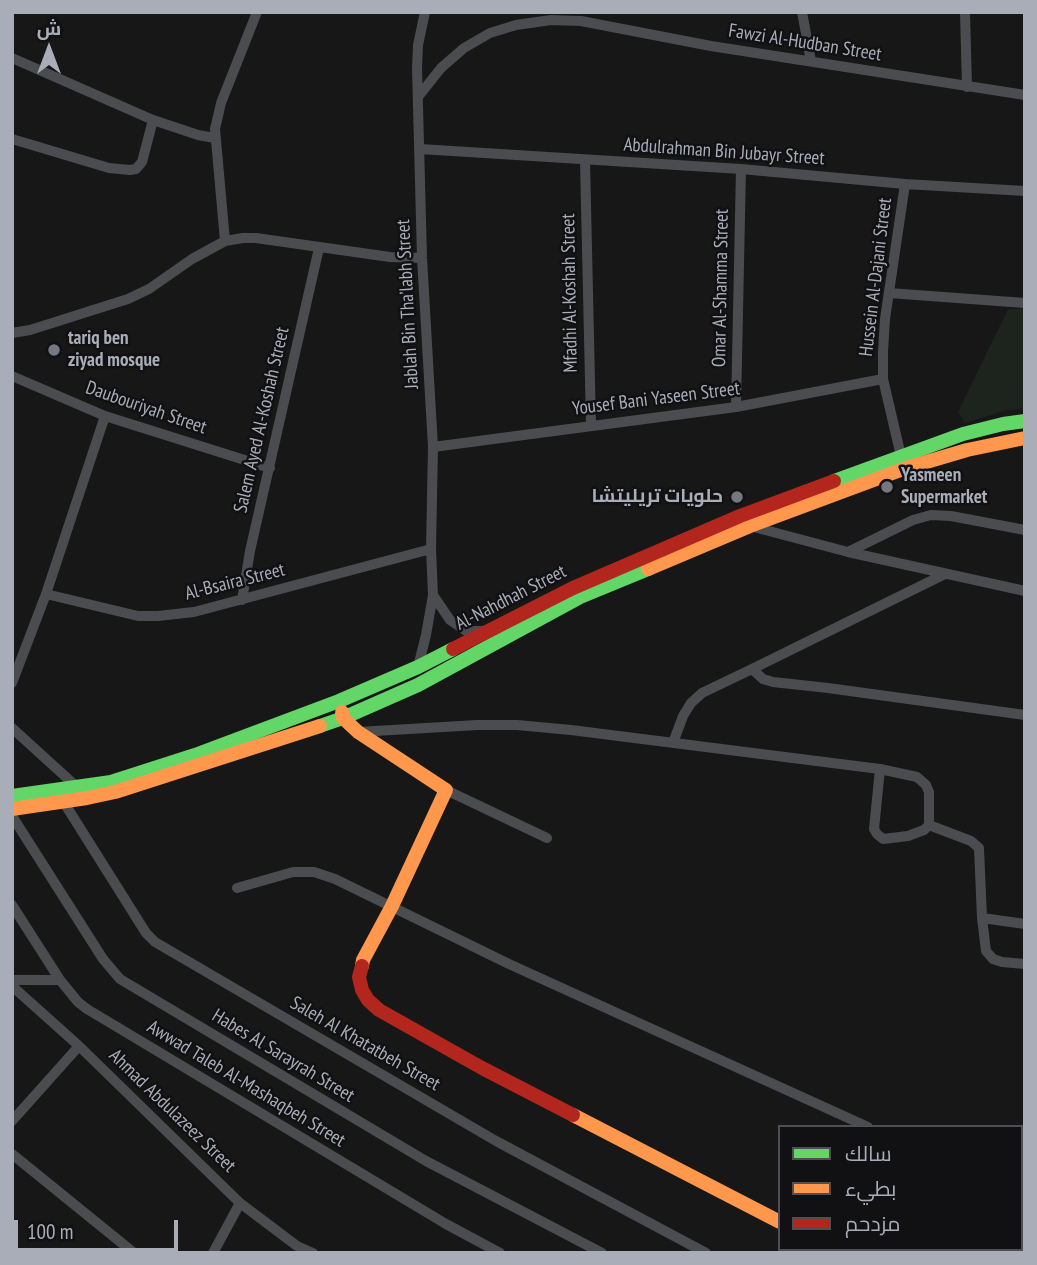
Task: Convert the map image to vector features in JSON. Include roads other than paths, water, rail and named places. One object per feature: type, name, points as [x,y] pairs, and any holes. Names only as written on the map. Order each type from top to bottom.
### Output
[{"type":"street","points":[[225,241],[215,138],[216,120],[257,12]]},
{"type":"street","name":"Jablah Bin Tha’labh Street","points":[[418,667],[433,595],[433,447],[422,258],[418,97],[418,45],[425,12]]},
{"type":"street","points":[[802,12],[811,61]]},
{"type":"street","points":[[965,12],[967,87]]},
{"type":"street","name":"Fawzi Al-Hudban Street","points":[[418,97],[441,68],[464,48],[490,33],[516,25],[578,17],[711,46],[1025,95]]},
{"type":"street","points":[[12,58],[153,120],[215,138]]},
{"type":"street","points":[[12,139],[109,167],[130,170],[136,169],[142,162],[153,120]]},
{"type":"street","name":"Abdulrahman Bin Jubayr Street","points":[[420,149],[741,169],[905,184],[1025,191]]},
{"type":"street","name":"Mfadhi Al-Koshah Street","points":[[585,160],[591,425]]},
{"type":"street","name":"Omar Al-Shamma Street","points":[[736,407],[741,169]]},
{"type":"street","name":"Hussein Al-Dajani Street","points":[[901,456],[883,379],[885,319],[905,184]]},
{"type":"street","points":[[12,332],[30,330],[128,299],[149,289],[192,259],[225,241],[256,238],[390,257],[422,258]]},
{"type":"street","name":"Salem Ayed Al-Koshah Street","points":[[242,600],[250,551],[320,248]]},
{"type":"street","points":[[889,293],[1025,303]]},
{"type":"street","points":[[12,340],[30,330]]},
{"type":"street","name":"Daubouriyah Street","points":[[12,376],[106,416],[270,468]]},
{"type":"street","name":"Yousef Bani Yaseen Street","points":[[433,447],[736,407],[883,379]]},
{"type":"street","points":[[12,683],[46,594],[106,416]]},
{"type":"street","name":"Al-Nahdhah Street","points":[[13,799],[111,782],[195,755],[338,701],[418,667],[573,588],[728,521],[963,434],[1025,421]]},
{"type":"street","name":"Al-Nahdhah Street","points":[[13,799],[63,802],[133,787],[343,718],[418,685],[580,597],[750,526],[906,468],[967,450],[1025,438]]},
{"type":"street","points":[[848,552],[913,520],[931,515],[951,516],[1025,530]]},
{"type":"street","points":[[750,526],[848,552],[1025,591]]},
{"type":"street","name":"Al-Bsaira Street","points":[[46,594],[109,610],[158,617],[194,612],[431,549]]},
{"type":"street","points":[[673,743],[682,716],[696,698],[715,686],[945,574]]},
{"type":"street","points":[[433,595],[450,620],[466,631],[486,631]]},
{"type":"street","points":[[752,669],[763,679],[773,682],[1025,715]]},
{"type":"street","points":[[338,701],[343,718],[358,732],[446,790],[547,838]]},
{"type":"street","points":[[358,732],[517,725],[880,769],[908,774],[922,780],[929,792],[929,825],[924,830],[908,836],[883,839],[877,834],[874,829],[880,769]]},
{"type":"street","points":[[12,728],[79,788]]},
{"type":"street","points":[[446,790],[392,906],[363,960],[359,977],[368,1000],[379,1010],[482,1068],[778,1221]]},
{"type":"street","name":"Saleh Al Khatatbeh Street","points":[[63,802],[146,933],[155,942],[496,1140],[706,1253]]},
{"type":"street","name":"Habes Al Sarayrah Street","points":[[12,816],[103,959],[120,979],[426,1161],[602,1253]]},
{"type":"street","points":[[929,825],[971,841],[979,848],[986,951],[989,956],[1002,962],[1025,964]]},
{"type":"street","points":[[237,888],[293,872],[314,872],[335,878],[509,964],[864,1125]]},
{"type":"street","name":"Awwad Taleb Al-Mashaqbeh Street","points":[[12,905],[60,980],[87,1009],[434,1217],[500,1253]]},
{"type":"street","points":[[982,918],[1025,924]]},
{"type":"street","points":[[12,979],[60,980]]},
{"type":"street","name":"Ahmad Abdulazeez Street","points":[[12,986],[79,1046],[240,1203],[296,1249],[313,1253]]},
{"type":"street","points":[[12,1121],[79,1046]]},
{"type":"street","points":[[12,1154],[134,1253]]},
{"type":"street","points":[[213,1253],[240,1203]]},
{"type":"place","name":"tariq ben ziyad mosque","points":[[54,350]]},
{"type":"place","name":"Yasmeen Supermarket","points":[[887,487]]},
{"type":"place","name":"حلويات تريليتشا","points":[[737,497]]}]
